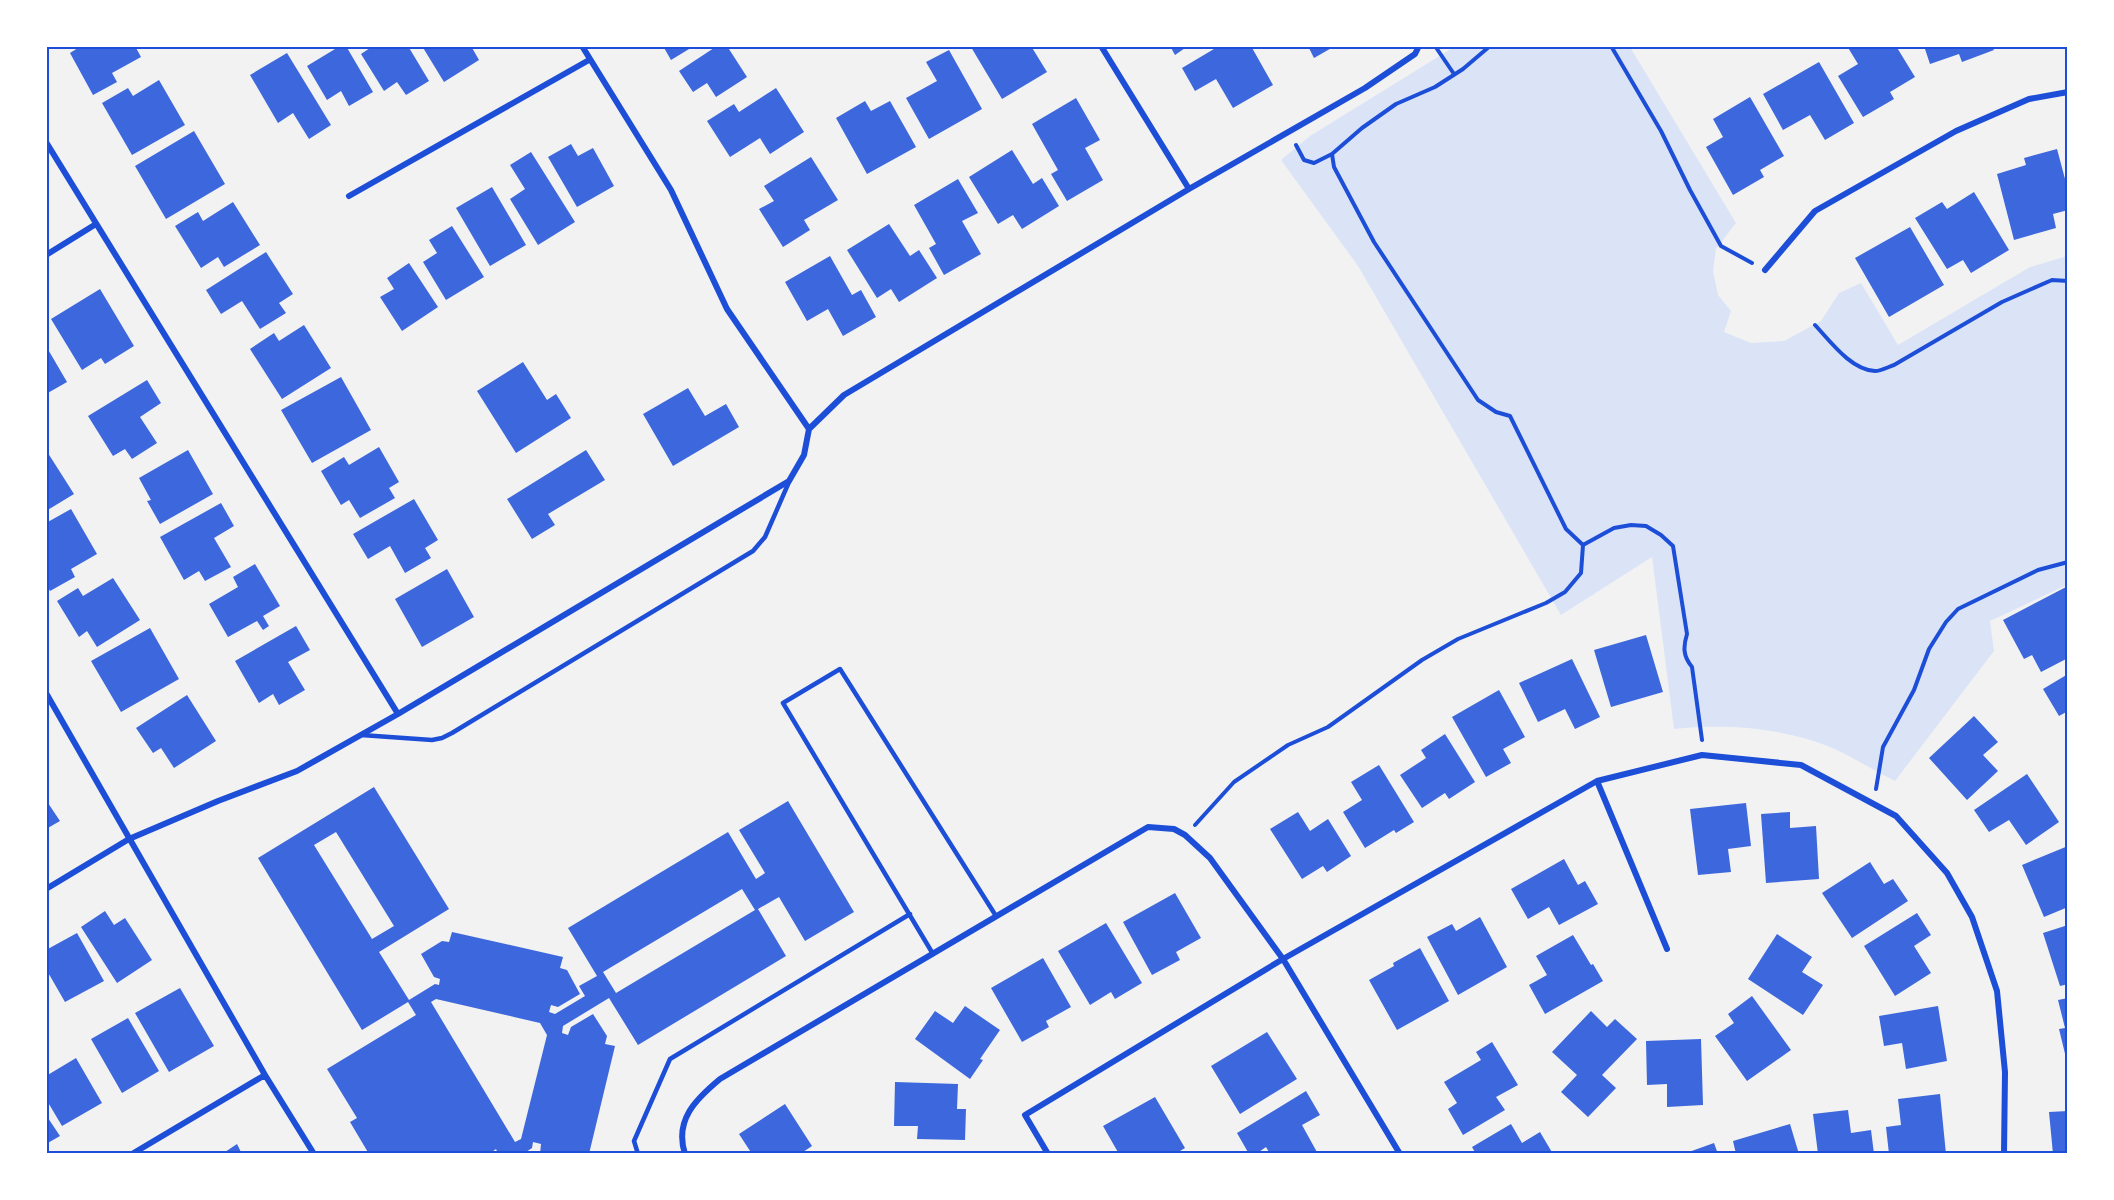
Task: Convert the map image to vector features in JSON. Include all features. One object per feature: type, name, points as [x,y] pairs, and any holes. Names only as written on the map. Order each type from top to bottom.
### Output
[{"type":"street","points":[[582,46],[671,190],[727,309],[809,429]]},
{"type":"street","points":[[1101,46],[1189,189]]},
{"type":"street","points":[[46,889],[129,839],[218,801],[297,771],[398,714],[789,481],[804,454],[809,429],[844,395],[1373,82],[1415,54],[1419,46]]},
{"type":"street","points":[[349,196],[589,60]]},
{"type":"street","points":[[1765,270],[1815,211],[1956,131],[2029,99],[2067,92]]},
{"type":"street","points":[[46,142],[398,714]]},
{"type":"street","points":[[46,255],[96,224]]},
{"type":"street","points":[[46,693],[265,1074],[314,1154]]},
{"type":"street","points":[[1048,1154],[1025,1115],[1283,959],[1597,781],[1702,755],[1801,765],[1896,816],[1947,873],[1972,917],[1997,991],[2005,1072],[2004,1154]]},
{"type":"street","points":[[1597,781],[1667,948]]},
{"type":"street","points":[[685,1154],[682,1143],[684,1120],[698,1097],[720,1079],[1148,827],[1174,829],[1185,835],[1210,858],[1283,959],[1400,1154]]},
{"type":"street","points":[[132,1154],[265,1074]]},
{"type":"lane","points":[[361,735],[432,740],[452,733],[753,551],[765,537],[789,481]]},
{"type":"lane","points":[[933,954],[783,703],[840,669],[996,916]]},
{"type":"lane","points":[[638,1154],[634,1141],[670,1059],[910,915]]},
{"type":"path","points":[[1435,46],[1454,74]]},
{"type":"path","points":[[1288,132],[1304,160],[1314,163],[1332,154],[1362,128],[1396,104],[1435,87],[1490,46]]},
{"type":"path","points":[[1611,46],[1661,131],[1721,246],[1765,270]]},
{"type":"path","points":[[1332,154],[1334,167],[1374,242],[1478,400],[1497,412],[1510,416],[1566,530],[1584,545]]},
{"type":"path","points":[[1815,325],[1849,358],[1867,369],[1878,371],[1894,366],[2002,302],[2052,280],[2067,280]]},
{"type":"path","points":[[1584,545],[1614,528],[1631,525],[1646,526],[1673,546],[1687,634],[1683,645],[1686,659],[1692,667],[1701,728],[1702,755]]},
{"type":"path","points":[[1185,835],[1234,782],[1288,745],[1328,728],[1422,660],[1458,639],[1546,603],[1565,592],[1581,573],[1584,545]]},
{"type":"path","points":[[1873,803],[1883,747],[1914,690],[1929,649],[1946,622],[1958,609],[1968,604],[2038,570],[2067,562]]},
{"type":"shaded area","points":[[1454,47],[1630,47],[1736,223],[1716,249],[1713,271],[1718,295],[1731,311],[1724,332],[1751,343],[1784,341],[1821,321],[1839,293],[1861,283],[1898,345],[2030,267],[2067,256],[2067,585],[1990,621],[1994,651],[1895,781],[1825,745],[1788,734],[1731,727],[1674,729],[1652,557],[1561,615],[1358,266],[1281,160],[1310,136]]},
{"type":"building","points":[[81,46],[135,46],[141,57],[112,73],[117,82],[93,95],[70,53]]},
{"type":"building","points":[[340,46],[346,46],[373,92],[349,106],[341,91],[327,100],[307,66]]},
{"type":"building","points":[[373,46],[408,46],[429,81],[406,95],[397,82],[384,91],[361,54]]},
{"type":"building","points":[[422,46],[471,46],[479,60],[444,82]]},
{"type":"building","points":[[663,46],[694,46],[671,60]]},
{"type":"building","points":[[717,46],[727,46],[747,77],[716,97],[707,83],[693,92],[679,71]]},
{"type":"building","points":[[1031,46],[1047,72],[1002,99],[971,47]]},
{"type":"building","points":[[1170,46],[1188,46],[1175,55]]},
{"type":"building","points":[[1219,46],[1251,46],[1273,85],[1233,108],[1216,79],[1195,91],[1182,68]]},
{"type":"building","points":[[1308,46],[1335,46],[1314,58]]},
{"type":"building","points":[[1847,46],[1896,46],[1915,77],[1890,92],[1894,99],[1863,117],[1838,76],[1858,64]]},
{"type":"building","points":[[1924,46],[1992,46],[1994,50],[1962,62],[1959,54],[1930,64]]},
{"type":"building","points":[[949,50],[982,109],[929,139],[906,98],[937,81],[926,62]]},
{"type":"building","points":[[287,53],[331,125],[309,139],[293,113],[278,123],[250,75]]},
{"type":"building","points":[[1819,62],[1854,123],[1825,140],[1810,115],[1783,130],[1763,94]]},
{"type":"building","points":[[159,80],[185,125],[132,155],[102,103],[128,88],[133,96]]},
{"type":"building","points":[[776,88],[804,132],[770,154],[760,138],[730,157],[707,121],[734,104],[739,112]]},
{"type":"building","points":[[1750,97],[1784,156],[1760,170],[1764,177],[1733,195],[1706,147],[1723,137],[1713,119]]},
{"type":"building","points":[[1076,98],[1100,140],[1085,148],[1103,180],[1067,201],[1051,174],[1058,170],[1032,124]]},
{"type":"building","points":[[865,101],[871,111],[890,101],[916,147],[867,174],[836,118]]},
{"type":"building","points":[[194,131],[225,184],[166,219],[135,166]]},
{"type":"building","points":[[571,144],[578,156],[593,148],[614,186],[577,207],[548,157]]},
{"type":"building","points":[[2057,149],[2068,190],[2068,210],[2053,214],[2056,228],[2014,240],[1997,174],[2026,165],[2024,158]]},
{"type":"building","points":[[1012,150],[1033,184],[1042,178],[1059,206],[1022,229],[1013,215],[998,224],[969,177]]},
{"type":"building","points":[[531,152],[575,222],[538,245],[510,199],[525,189],[510,165]]},
{"type":"building","points":[[811,157],[838,200],[804,220],[810,230],[783,247],[759,209],[774,201],[764,186]]},
{"type":"building","points":[[958,179],[978,213],[962,221],[981,254],[944,275],[929,248],[936,244],[914,205]]},
{"type":"building","points":[[492,187],[526,245],[490,266],[456,208]]},
{"type":"building","points":[[1974,192],[2009,250],[1971,273],[1963,260],[1947,269],[1915,218],[1942,202],[1947,209]]},
{"type":"building","points":[[233,202],[260,245],[224,267],[218,257],[201,268],[175,226],[198,212],[203,221]]},
{"type":"building","points":[[889,224],[910,256],[919,250],[937,278],[899,302],[891,289],[877,298],[847,250]]},
{"type":"building","points":[[452,226],[484,277],[446,300],[423,262],[437,253],[429,240]]},
{"type":"building","points":[[1910,227],[1944,285],[1889,317],[1855,258]]},
{"type":"building","points":[[266,252],[293,294],[279,303],[286,313],[260,329],[242,301],[221,314],[206,290]]},
{"type":"building","points":[[830,256],[852,295],[861,290],[876,317],[843,336],[828,309],[807,321],[785,282]]},
{"type":"building","points":[[409,263],[438,307],[402,331],[380,297],[394,289],[387,278]]},
{"type":"building","points":[[100,289],[134,346],[105,364],[101,358],[82,370],[51,319]]},
{"type":"building","points":[[304,325],[331,368],[282,399],[250,349],[274,333],[279,341]]},
{"type":"building","points":[[46,346],[67,382],[46,394]]},
{"type":"building","points":[[523,362],[547,400],[556,394],[571,418],[516,453],[477,391]]},
{"type":"building","points":[[341,377],[371,430],[312,463],[281,410]]},
{"type":"building","points":[[147,380],[161,403],[140,417],[157,443],[132,459],[125,449],[113,456],[88,416]]},
{"type":"building","points":[[688,388],[705,416],[726,404],[739,427],[673,466],[643,414]]},
{"type":"building","points":[[379,447],[399,482],[389,488],[395,498],[360,518],[349,500],[341,505],[321,471],[344,457],[349,465]]},
{"type":"building","points":[[46,450],[74,494],[46,511]]},
{"type":"building","points":[[188,450],[213,494],[160,524],[147,501],[151,500],[139,478]]},
{"type":"building","points":[[586,450],[605,480],[548,514],[555,525],[532,539],[507,499]]},
{"type":"building","points":[[414,499],[438,540],[425,548],[431,558],[405,573],[390,546],[368,559],[353,534]]},
{"type":"building","points":[[221,503],[234,526],[214,538],[231,567],[205,581],[199,571],[184,580],[160,537]]},
{"type":"building","points":[[71,509],[97,554],[71,569],[75,577],[50,591],[46,584],[46,523]]},
{"type":"building","points":[[255,564],[280,606],[263,616],[269,626],[263,630],[257,621],[228,637],[209,604],[238,587],[233,577]]},
{"type":"building","points":[[447,569],[474,617],[422,647],[395,599]]},
{"type":"building","points":[[113,578],[140,620],[97,647],[87,631],[79,637],[57,601],[78,588],[83,596]]},
{"type":"building","points":[[2068,586],[2068,658],[2041,672],[2032,655],[2024,659],[2003,620]]},
{"type":"building","points":[[296,626],[310,650],[288,662],[305,690],[279,705],[273,694],[259,703],[235,661]]},
{"type":"building","points":[[150,628],[179,679],[121,712],[91,661]]},
{"type":"building","points":[[1646,635],[1663,692],[1611,707],[1594,650]]},
{"type":"building","points":[[1572,659],[1600,717],[1575,729],[1565,709],[1538,722],[1519,683]]},
{"type":"building","points":[[2068,674],[2068,711],[2059,716],[2043,689]]},
{"type":"building","points":[[1499,690],[1525,737],[1503,749],[1511,763],[1486,777],[1452,717]]},
{"type":"building","points":[[187,695],[216,741],[174,768],[161,748],[153,753],[136,728]]},
{"type":"building","points":[[1974,716],[1998,742],[1983,755],[1998,771],[1967,800],[1929,758]]},
{"type":"building","points":[[1445,734],[1475,782],[1449,799],[1445,793],[1422,808],[1400,775],[1426,758],[1421,750]]},
{"type":"building","points":[[1379,765],[1414,822],[1396,833],[1394,830],[1365,848],[1343,812],[1362,800],[1351,782]]},
{"type":"building","points":[[2027,774],[2059,822],[2026,845],[2009,820],[1989,832],[1974,810]]},
{"type":"building","points":[[374,787],[449,909],[379,952],[409,1000],[435,984],[439,985],[440,979],[434,977],[421,954],[442,941],[449,942],[452,932],[563,957],[560,968],[567,970],[580,994],[558,1007],[551,1005],[549,1012],[555,1014],[585,996],[579,986],[597,976],[568,928],[728,832],[756,879],[765,873],[739,830],[788,801],[854,912],[805,941],[779,897],[758,909],[786,956],[638,1045],[609,998],[563,1026],[562,1033],[568,1035],[571,1027],[593,1014],[607,1036],[605,1044],[615,1046],[589,1154],[540,1154],[541,1144],[533,1142],[532,1148],[523,1154],[498,1154],[496,1149],[489,1154],[369,1154],[350,1122],[357,1118],[327,1069],[416,1015],[408,1002],[362,1030],[258,858]],"holes":[[[336,832],[394,926],[372,939],[314,845]],[[742,889],[755,910],[616,993],[603,972]],[[436,999],[540,1023],[547,1035],[521,1139],[515,1142],[431,1002]]]},
{"type":"building","points":[[46,800],[60,821],[46,829]]},
{"type":"building","points":[[1746,803],[1751,846],[1728,849],[1731,872],[1698,875],[1690,809]]},
{"type":"building","points":[[1298,812],[1310,831],[1328,819],[1351,856],[1327,872],[1323,866],[1302,879],[1270,829]]},
{"type":"building","points":[[1790,812],[1790,828],[1816,826],[1819,879],[1766,883],[1761,814]]},
{"type":"building","points":[[2068,846],[2068,907],[2044,917],[2022,865]]},
{"type":"building","points":[[1564,859],[1578,885],[1585,881],[1598,904],[1559,925],[1549,907],[1528,919],[1511,889]]},
{"type":"building","points":[[1870,862],[1884,884],[1893,879],[1908,901],[1852,938],[1822,893]]},
{"type":"building","points":[[1175,893],[1201,938],[1176,952],[1180,960],[1152,975],[1123,922]]},
{"type":"building","points":[[105,911],[114,925],[125,918],[152,960],[117,983],[81,927]]},
{"type":"building","points":[[1917,913],[1931,935],[1914,946],[1931,973],[1895,996],[1864,946]]},
{"type":"building","points":[[1480,917],[1507,967],[1458,995],[1427,937],[1452,924],[1456,931]]},
{"type":"building","points":[[1106,923],[1142,983],[1115,999],[1111,992],[1090,1005],[1058,951]]},
{"type":"building","points":[[2068,925],[2068,984],[2060,986],[2043,933]]},
{"type":"building","points":[[77,933],[104,981],[65,1002],[46,969],[46,950]]},
{"type":"building","points":[[1777,934],[1812,957],[1802,972],[1823,985],[1803,1015],[1748,979]]},
{"type":"building","points":[[1573,935],[1603,981],[1545,1014],[1529,985],[1547,975],[1536,956]]},
{"type":"building","points":[[1420,948],[1449,1001],[1397,1030],[1369,980]]},
{"type":"building","points":[[1043,958],[1071,1007],[1046,1021],[1049,1027],[1022,1042],[991,988]]},
{"type":"building","points":[[180,988],[214,1046],[169,1072],[135,1013]]},
{"type":"building","points":[[1752,996],[1791,1050],[1747,1081],[1715,1036],[1734,1023],[1728,1014]]},
{"type":"building","points":[[2068,998],[2067,1062],[2059,1029],[2065,1028],[2058,1000]]},
{"type":"building","points":[[965,1006],[1000,1030],[980,1059],[983,1060],[970,1079],[915,1039],[935,1011],[953,1023]]},
{"type":"building","points":[[1938,1006],[1947,1061],[1906,1069],[1902,1043],[1884,1046],[1879,1016]]},
{"type":"building","points":[[1591,1011],[1607,1027],[1615,1019],[1637,1039],[1602,1075],[1616,1088],[1588,1117],[1561,1092],[1577,1075],[1552,1052]]},
{"type":"building","points":[[128,1018],[159,1071],[122,1093],[91,1039]]},
{"type":"building","points":[[1267,1032],[1297,1079],[1240,1114],[1211,1066]]},
{"type":"building","points":[[1701,1039],[1703,1105],[1667,1107],[1667,1084],[1647,1085],[1646,1041]]},
{"type":"building","points":[[1492,1042],[1518,1085],[1496,1097],[1505,1110],[1463,1135],[1448,1109],[1457,1103],[1444,1082],[1481,1060],[1476,1052]]},
{"type":"building","points":[[76,1058],[102,1103],[62,1126],[46,1099],[46,1076]]},
{"type":"building","points":[[895,1082],[958,1084],[957,1109],[966,1109],[965,1140],[917,1139],[918,1126],[894,1126]]},
{"type":"building","points":[[1306,1091],[1320,1115],[1302,1125],[1318,1154],[1270,1154],[1266,1147],[1256,1154],[1249,1154],[1237,1133]]},
{"type":"building","points":[[1940,1094],[1946,1154],[1889,1154],[1886,1127],[1901,1125],[1898,1099]]},
{"type":"building","points":[[1155,1097],[1185,1148],[1175,1154],[1119,1154],[1103,1126]]},
{"type":"building","points":[[785,1104],[812,1146],[800,1154],[752,1154],[739,1134]]},
{"type":"building","points":[[1848,1110],[1851,1133],[1871,1130],[1874,1154],[1818,1154],[1813,1114]]},
{"type":"building","points":[[2068,1111],[2068,1154],[2053,1154],[2049,1112]]},
{"type":"building","points":[[46,1115],[60,1136],[46,1144]]},
{"type":"building","points":[[1511,1124],[1522,1143],[1540,1132],[1553,1154],[1476,1154],[1472,1147]]},
{"type":"building","points":[[1790,1124],[1799,1154],[1736,1154],[1733,1141]]},
{"type":"building","points":[[1714,1143],[1718,1154],[1686,1154],[1686,1153]]},
{"type":"building","points":[[237,1144],[242,1154],[222,1154]]}]
